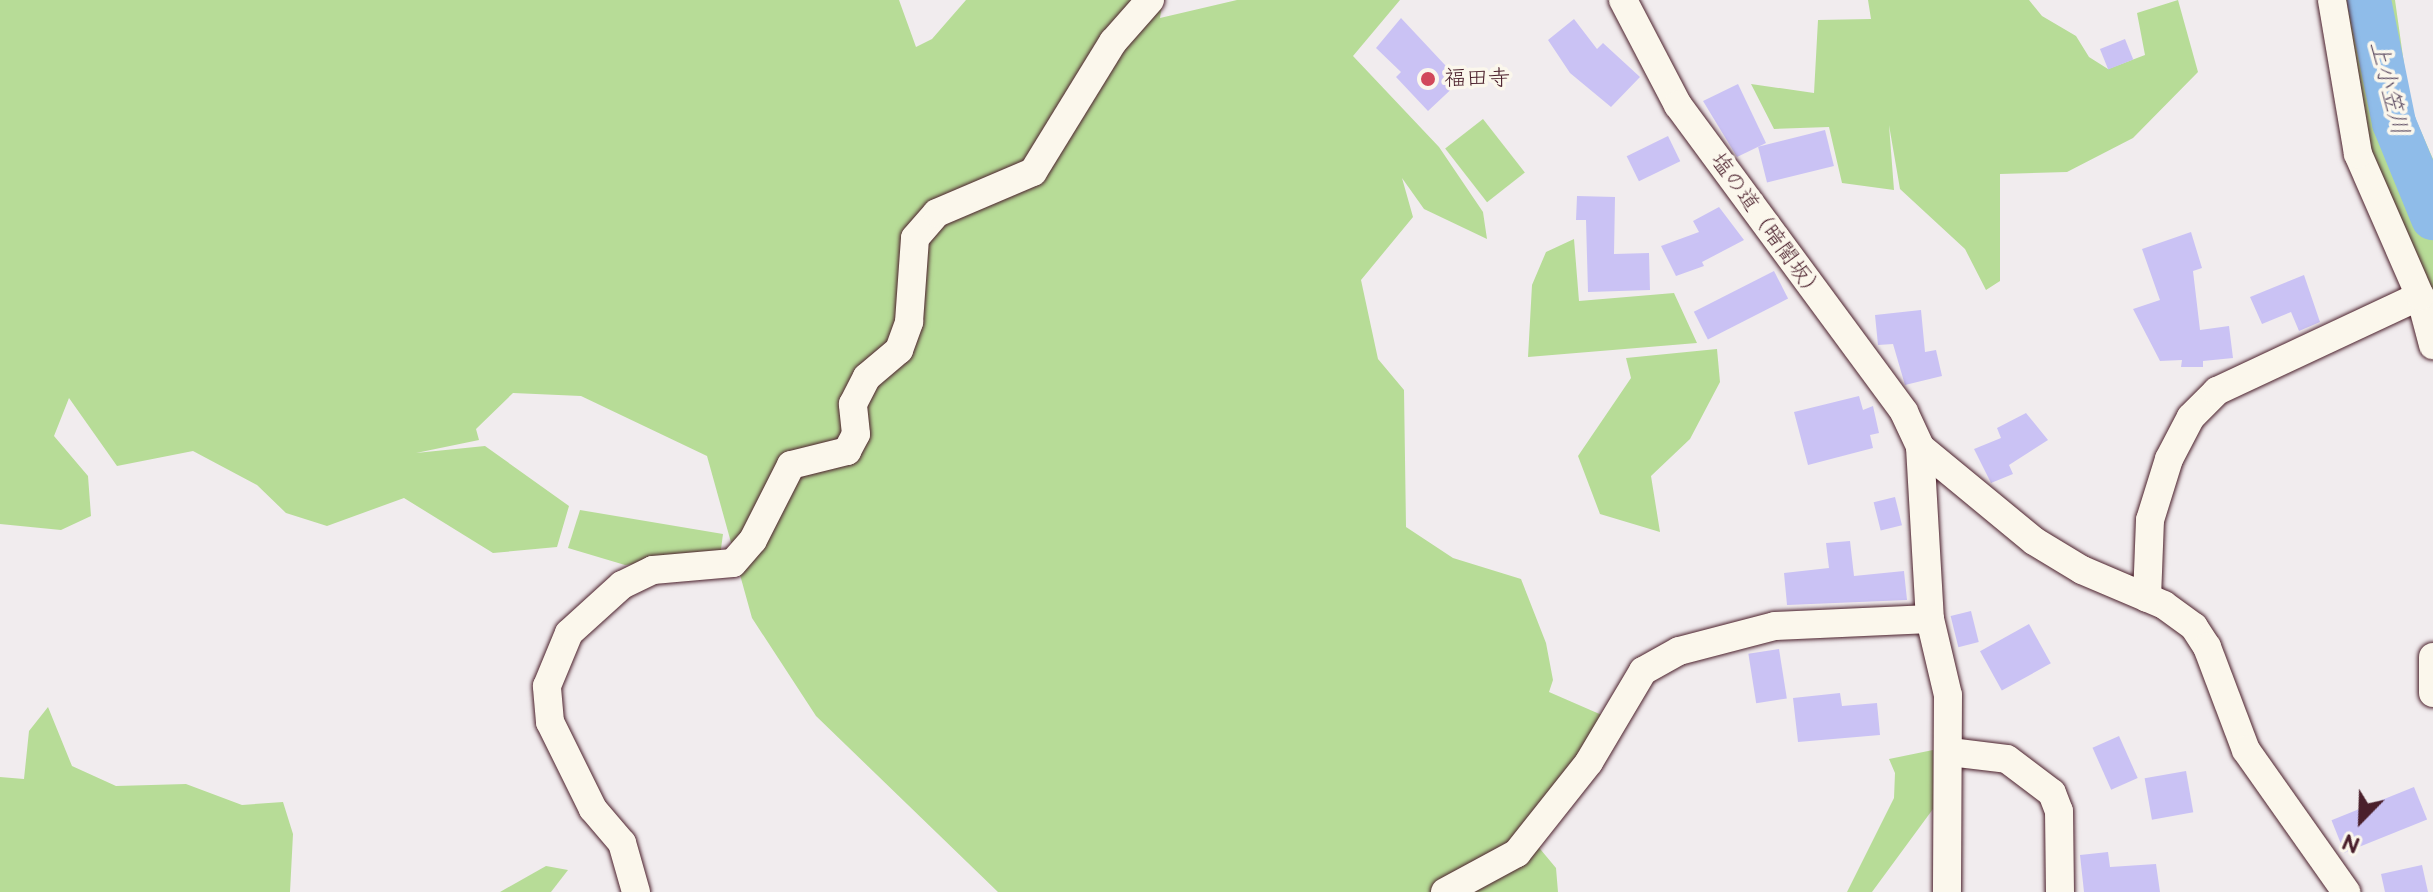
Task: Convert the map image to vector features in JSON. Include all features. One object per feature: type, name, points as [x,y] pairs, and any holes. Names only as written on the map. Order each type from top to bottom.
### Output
[{"type":"street","points":[[636,892],[622,843],[593,809],[550,722],[547,686],[569,633],[622,585],[653,570],[733,563],[753,540],[791,465],[847,451],[856,434],[853,404],[867,377],[899,350],[909,322],[915,238],[937,213],[1033,172],[1113,42],[1150,0]]},
{"type":"street","name":"塩の道（暗闇坂）","points":[[1623,0],[1678,105],[1904,412],[1920,447]]},
{"type":"street","points":[[2332,0],[2358,154],[2420,296],[2433,345]]},
{"type":"street","points":[[2147,598],[2150,520],[2169,459],[2191,417],[2217,391],[2420,296]]},
{"type":"street","points":[[1920,447],[2034,541],[2147,598],[2194,627],[2246,750],[2346,892]]},
{"type":"street","points":[[1920,447],[1930,619],[1948,695],[1947,892]]},
{"type":"street","points":[[1445,892],[1517,853],[1589,762],[1643,671],[1679,651],[1775,626],[1930,619]]},
{"type":"street","points":[[2433,657],[2433,693]]},
{"type":"street","points":[[1950,752],[2007,759],[2052,793],[2059,811],[2060,892]]},
{"type":"green space","points":[[0,0],[899,0],[916,47],[932,39],[966,0],[1163,0],[1160,18],[1237,0],[1400,0],[1353,56],[1439,147],[1483,212],[1487,239],[1424,209],[1402,178],[1413,217],[1361,280],[1378,359],[1404,390],[1406,527],[1453,558],[1521,579],[1546,643],[1553,680],[1549,692],[1611,719],[1536,844],[1556,868],[1558,892],[998,892],[816,716],[752,618],[707,456],[581,396],[513,393],[476,429],[479,440],[416,453],[485,446],[569,506],[557,547],[493,553],[404,498],[327,526],[286,513],[257,485],[193,451],[117,466],[69,398],[54,436],[88,476],[91,516],[61,530],[0,524]]},
{"type":"green space","points":[[1868,0],[2029,0],[2042,16],[2076,36],[2089,57],[2108,69],[2145,55],[2137,13],[2178,0],[2198,72],[2133,138],[2067,172],[2000,174],[2000,281],[1986,290],[1965,249],[1900,189],[1889,125],[1894,190],[1842,183],[1829,127],[1774,129],[1751,84],[1814,93],[1818,20],[1871,19]]},
{"type":"green space","points":[[2323,0],[2395,0],[2410,106],[2433,159],[2433,351]]},
{"type":"green space","points":[[1483,119],[1525,173],[1487,202],[1445,149]]},
{"type":"green space","points":[[1574,239],[1579,301],[1674,293],[1697,343],[1528,357],[1532,285],[1546,252]]},
{"type":"green space","points":[[1717,349],[1720,382],[1690,439],[1651,476],[1660,532],[1600,514],[1578,456],[1631,378],[1626,358]]},
{"type":"green space","points":[[580,510],[723,534],[720,556],[625,565],[568,548]]},
{"type":"green space","points":[[48,707],[72,766],[116,786],[186,784],[242,805],[283,802],[293,834],[290,892],[0,892],[0,777],[24,779],[29,731]]},
{"type":"green space","points":[[1933,750],[1933,809],[1872,892],[1847,892],[1894,798],[1895,773],[1889,759]]},
{"type":"green space","points":[[546,866],[568,870],[551,892],[500,892]]},
{"type":"building","points":[[1401,18],[1460,81],[1428,111],[1396,77],[1401,72],[1376,48]]},
{"type":"building","points":[[1574,19],[1597,49],[1603,43],[1640,77],[1611,107],[1570,73],[1548,40]]},
{"type":"building","points":[[2125,39],[2133,59],[2108,70],[2100,49]]},
{"type":"building","points":[[1738,84],[1766,143],[1737,157],[1703,101]]},
{"type":"building","points":[[1825,130],[1834,166],[1767,183],[1758,147]]},
{"type":"building","points":[[1668,136],[1680,161],[1639,181],[1627,156]]},
{"type":"building","points":[[1577,196],[1615,197],[1614,254],[1649,253],[1650,290],[1588,292],[1586,220],[1576,220]]},
{"type":"building","points":[[1719,207],[1744,240],[1702,262],[1704,266],[1676,276],[1661,246],[1699,232],[1693,221]]},
{"type":"building","points":[[2191,232],[2202,268],[2193,271],[2200,330],[2229,326],[2233,358],[2203,361],[2203,367],[2181,367],[2182,360],[2160,361],[2133,309],[2160,300],[2142,249]]},
{"type":"building","points":[[1774,271],[1788,299],[1708,339],[1694,312]]},
{"type":"building","points":[[2304,275],[2320,322],[2299,331],[2291,312],[2262,324],[2250,297]]},
{"type":"building","points":[[1921,310],[1925,352],[1936,350],[1942,376],[1905,385],[1893,344],[1878,345],[1875,315]]},
{"type":"building","points":[[1859,396],[1863,410],[1873,406],[1879,433],[1870,435],[1873,448],[1808,465],[1794,412]]},
{"type":"building","points":[[2026,413],[2048,440],[2009,465],[2013,474],[1991,483],[1974,449],[2001,438],[1997,428]]},
{"type":"building","points":[[1895,497],[1902,525],[1881,530],[1874,502]]},
{"type":"building","points":[[1850,541],[1854,576],[1904,571],[1907,600],[1787,605],[1784,573],[1829,568],[1826,543]]},
{"type":"building","points":[[1971,611],[1979,642],[1958,647],[1951,616]]},
{"type":"building","points":[[2029,624],[2051,663],[2002,691],[1980,651]]},
{"type":"building","points":[[1779,649],[1787,698],[1756,703],[1748,654]]},
{"type":"building","points":[[1840,693],[1842,706],[1877,703],[1880,735],[1798,742],[1793,698]]},
{"type":"building","points":[[2119,736],[2138,778],[2111,790],[2093,748]]},
{"type":"building","points":[[2186,771],[2193,812],[2152,820],[2145,778]]},
{"type":"building","points":[[2414,787],[2427,819],[2345,853],[2331,820]]},
{"type":"building","points":[[2108,852],[2110,867],[2156,864],[2160,892],[2084,892],[2080,855]]},
{"type":"building","points":[[2422,865],[2428,892],[2385,892],[2381,874]]},
{"type":"waterway","name":"上小笠川","points":[[2369,0],[2394,123],[2433,218]]},
{"type":"place","name":"福田寺","points":[[1428,79]]}]
